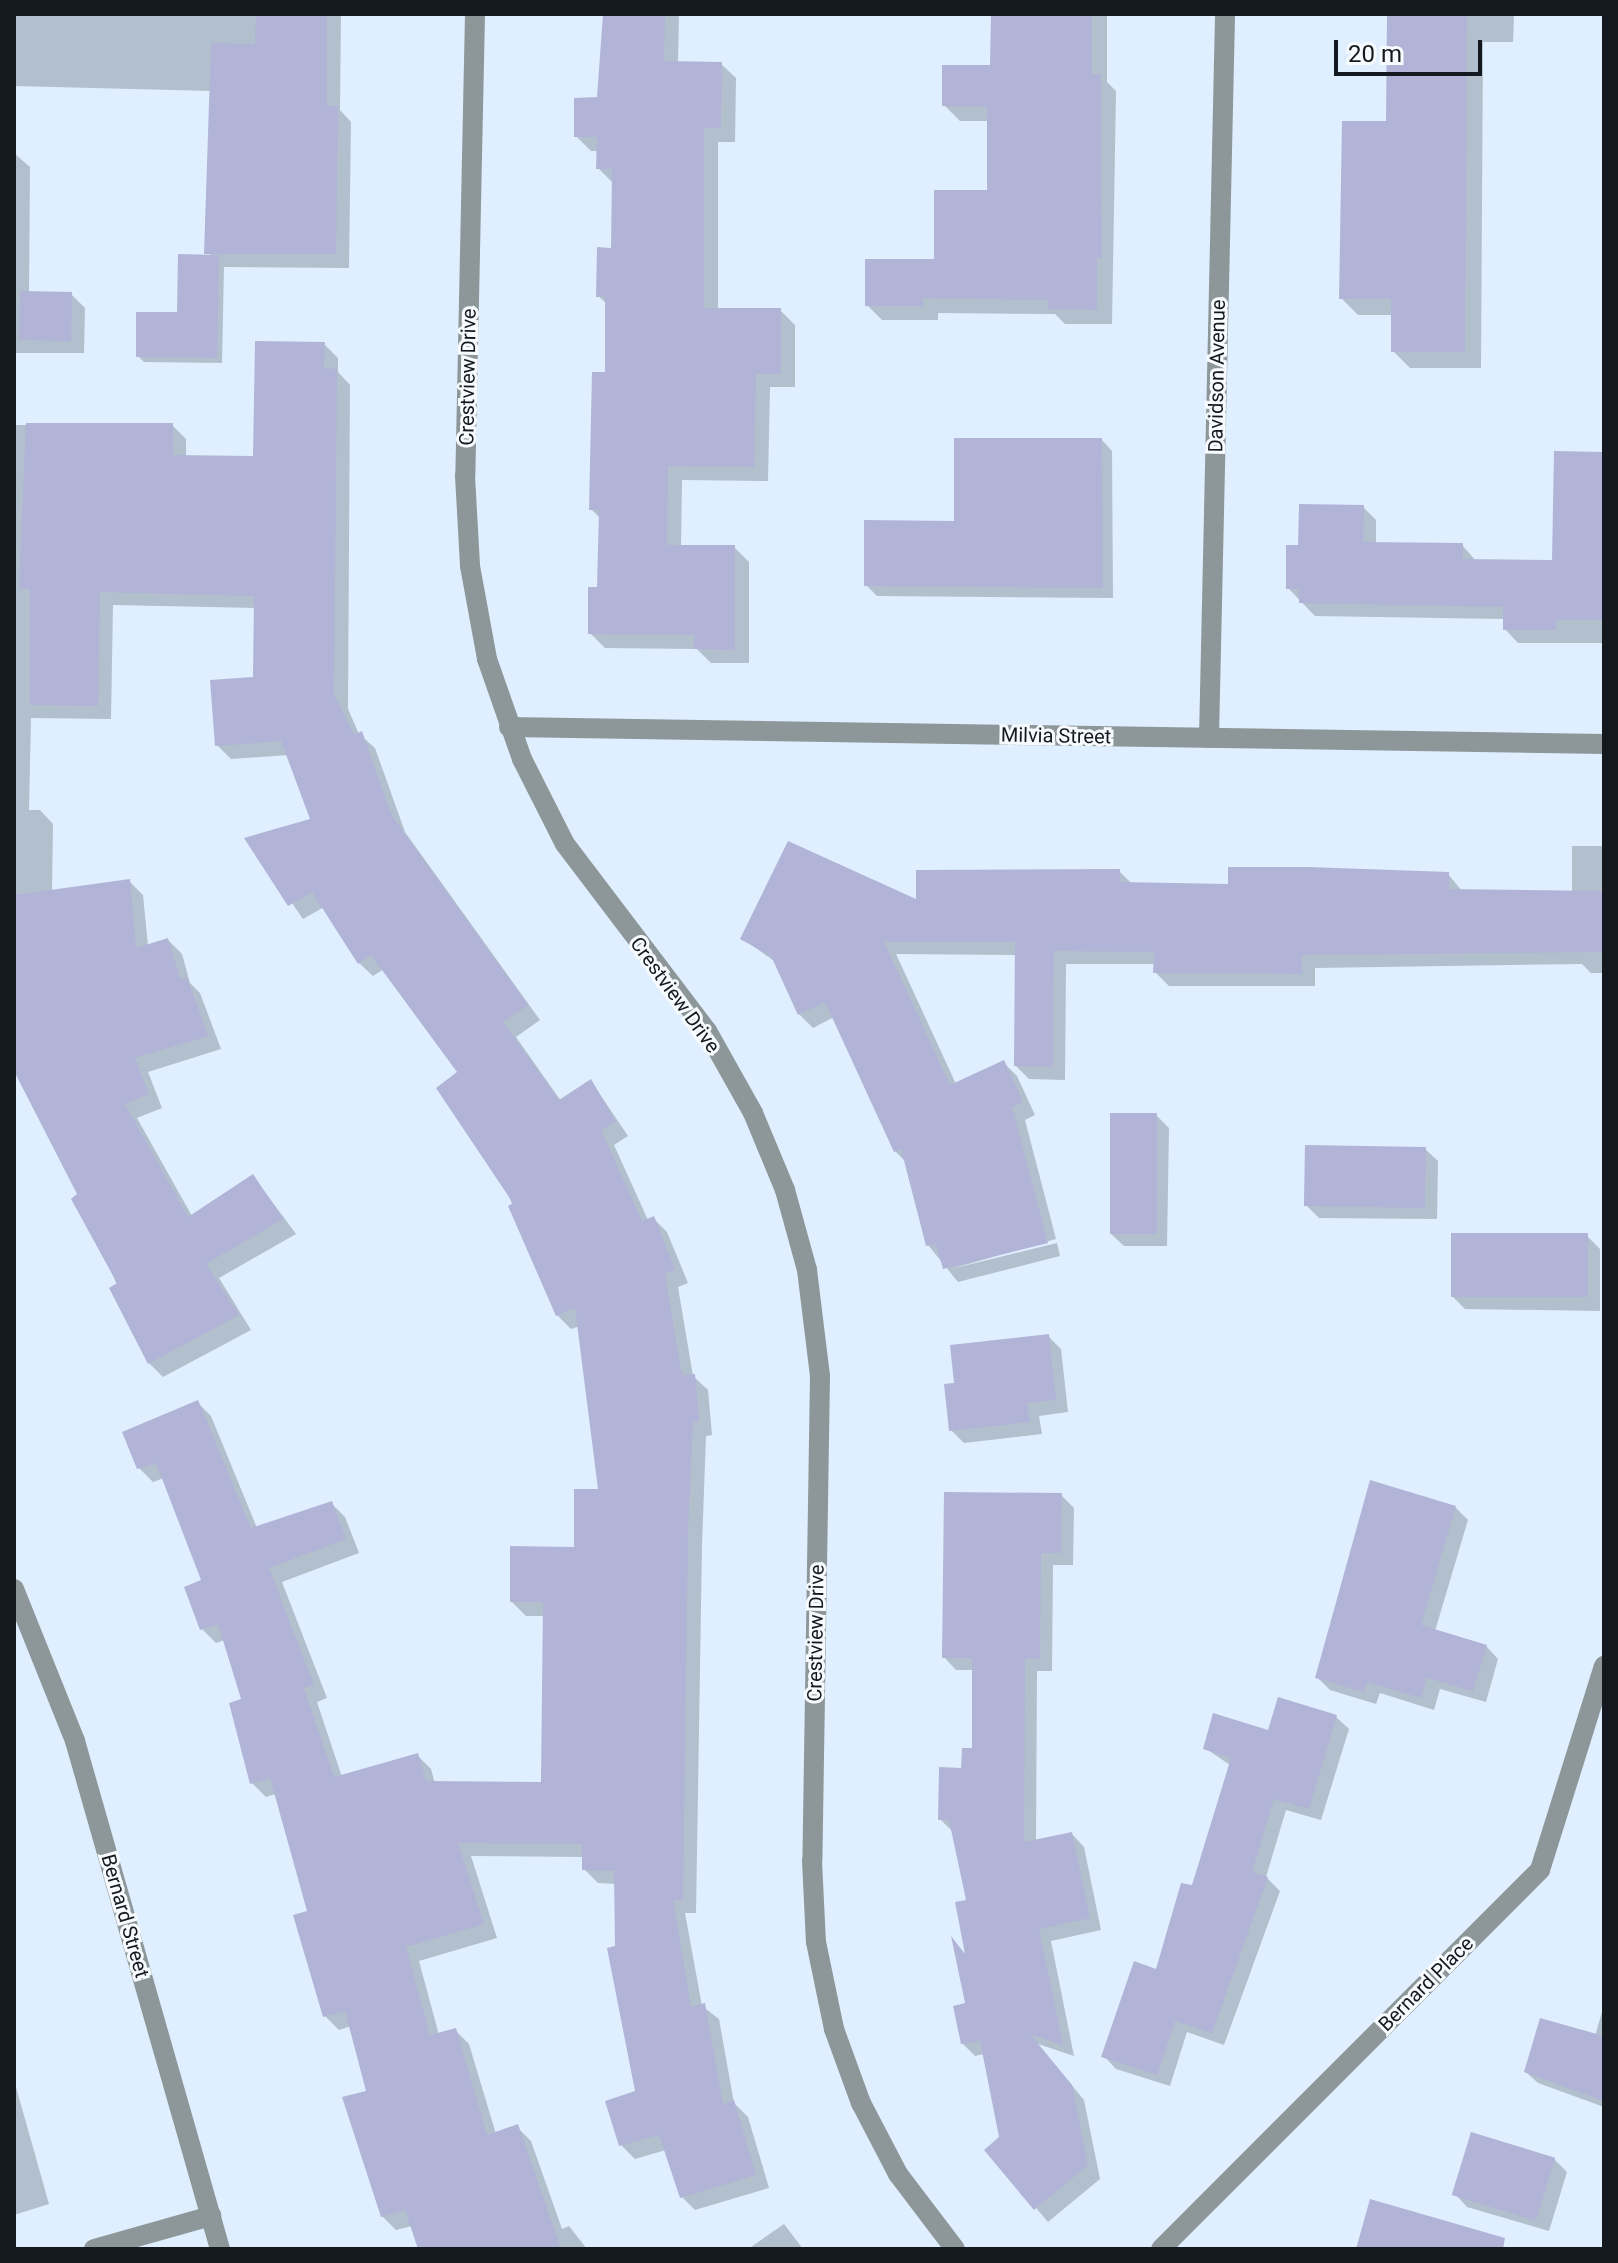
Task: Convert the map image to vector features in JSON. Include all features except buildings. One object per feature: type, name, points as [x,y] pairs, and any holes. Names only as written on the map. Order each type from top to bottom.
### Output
[{"type":"street","name":"Crestview Drive","points":[[475,14],[465,476],[470,566],[487,659],[509,727],[565,844],[707,1031],[753,1113],[785,1190],[807,1270],[820,1376],[812,1861],[816,1942],[834,2029],[861,2103],[898,2174],[955,2249]]},
{"type":"street","name":"Davidson Avenue","points":[[1209,738],[1225,14]]},
{"type":"street","name":"Milvia Street","points":[[509,727],[1604,744]]},
{"type":"street","name":"Bernard Street","points":[[14,1589],[75,1741],[220,2249]]},
{"type":"street","name":"Bernard Place","points":[[1161,2249],[1540,1870],[1604,1666]]},
{"type":"street","points":[[94,2249],[211,2216]]}]
